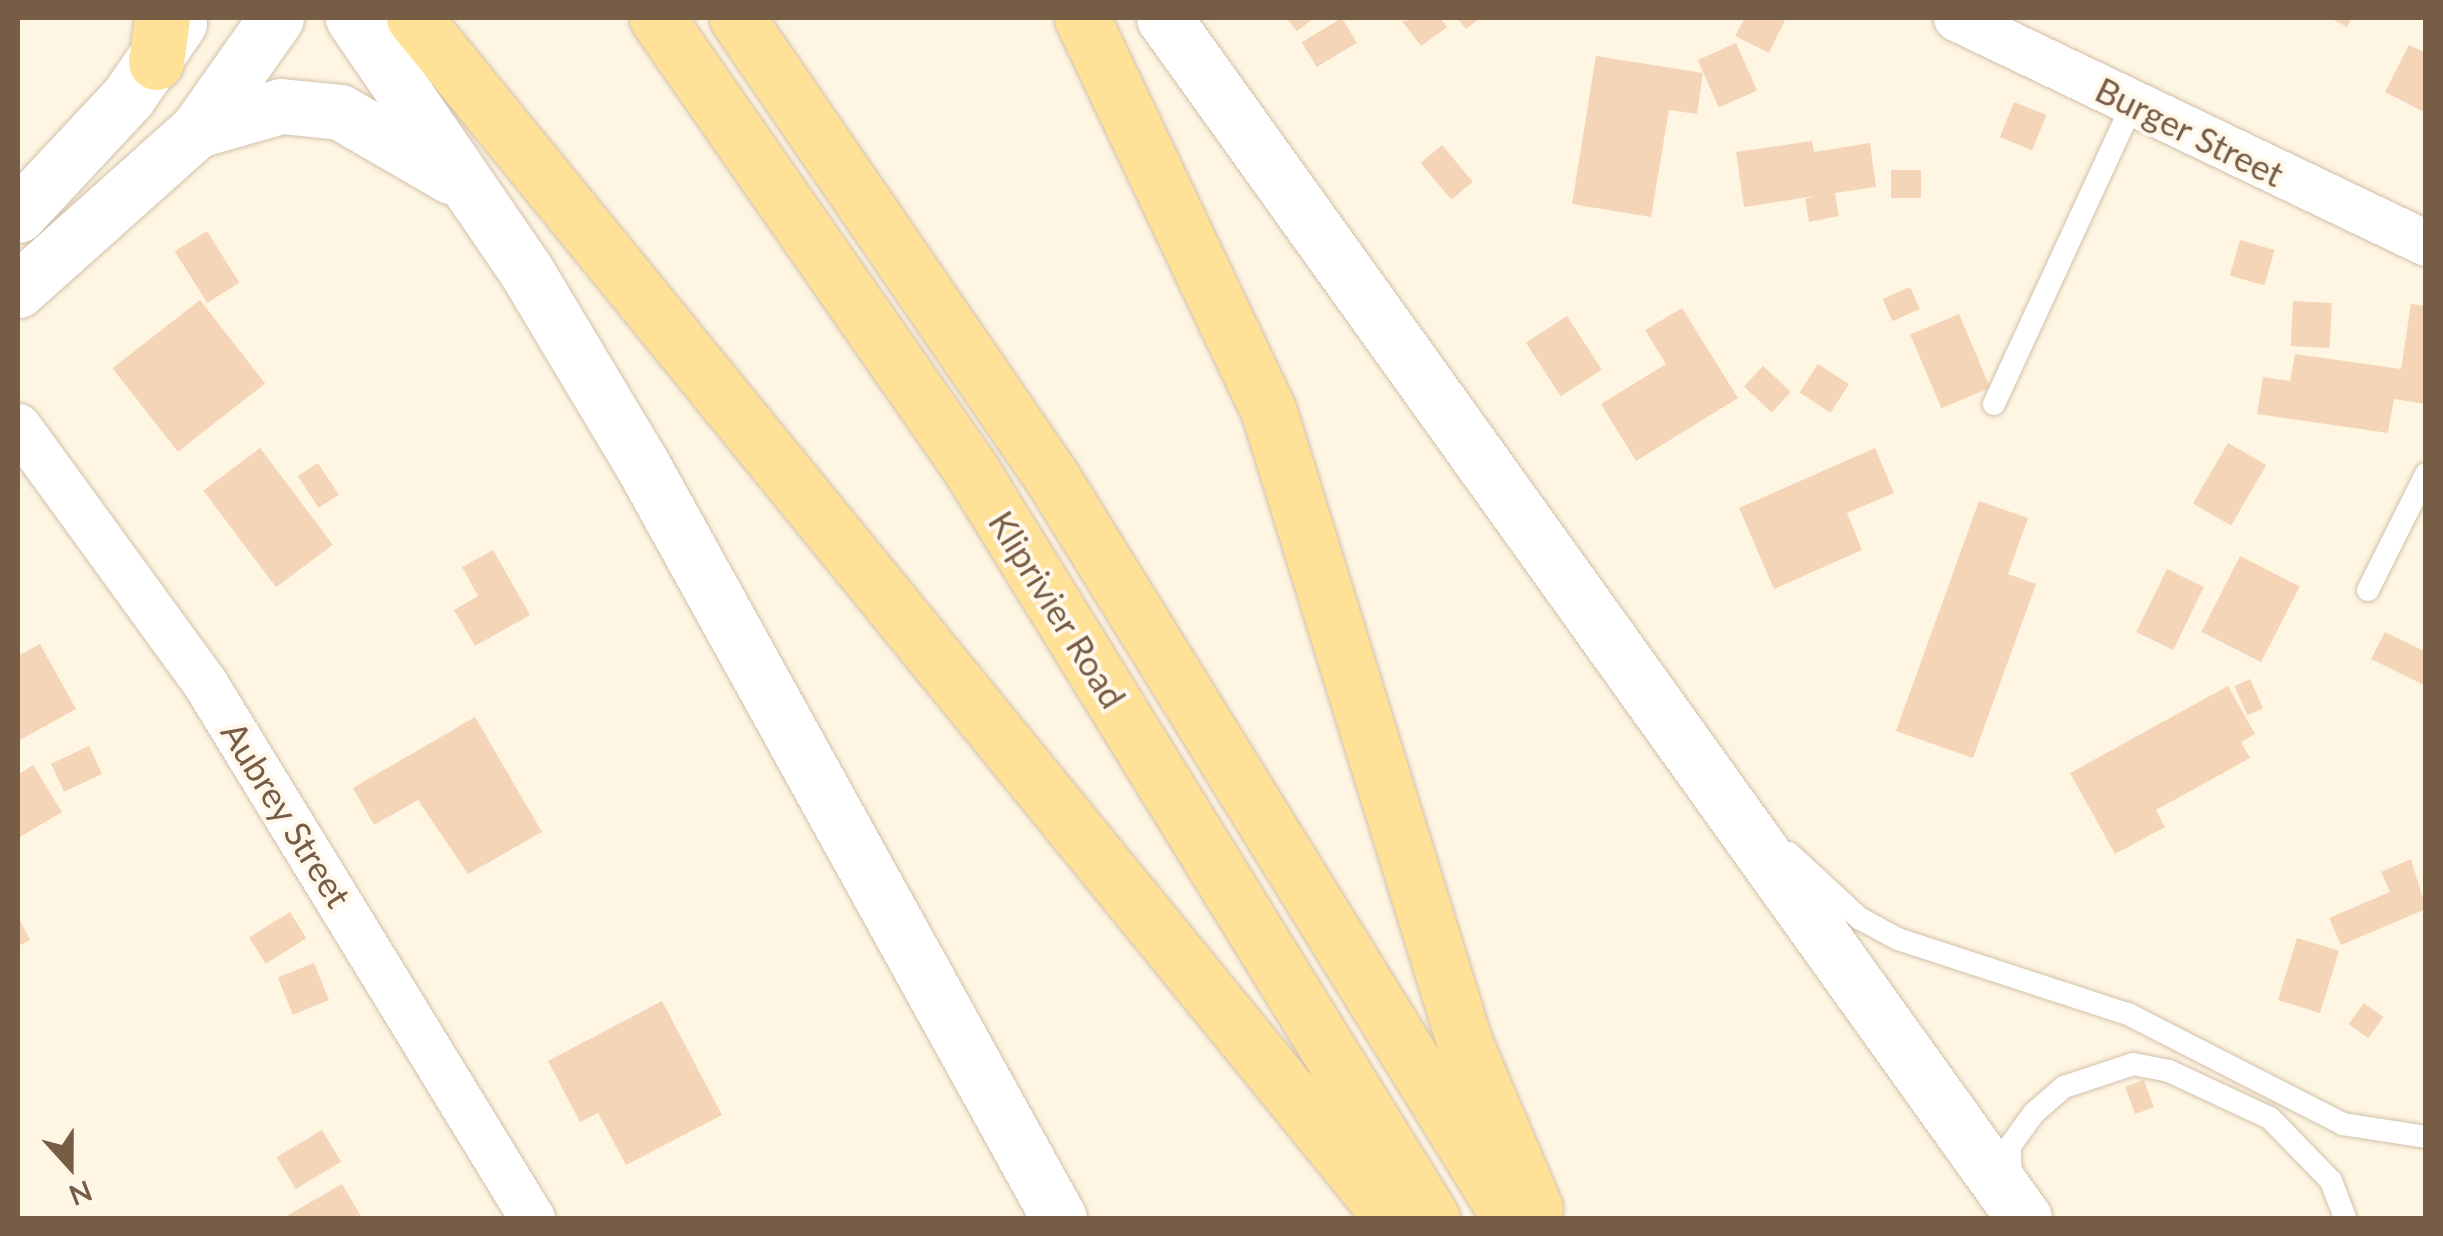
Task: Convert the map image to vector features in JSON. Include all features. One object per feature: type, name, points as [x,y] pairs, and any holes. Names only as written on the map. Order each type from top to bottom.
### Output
[{"type":"main road","points":[[18,290],[197,130],[276,18]]},
{"type":"main road","points":[[352,18],[472,190],[741,636],[1059,1218]]},
{"type":"main road","points":[[414,18],[1392,1218]]},
{"type":"main road","name":"Kliprivier Road","points":[[657,18],[970,468],[1432,1218]]},
{"type":"main road","name":"Kliprivier Road","points":[[736,18],[1043,464],[1510,1218]]},
{"type":"main road","points":[[1082,18],[1269,412],[1464,1044],[1539,1218]]},
{"type":"main road","points":[[1164,18],[2020,1212]]},
{"type":"main road","points":[[18,214],[167,32]]},
{"type":"main road","points":[[197,130],[280,106],[340,112],[472,190]]},
{"type":"street","name":"Burger Street","points":[[1956,18],[2426,243]]},
{"type":"street","name":"Aubrey Street","points":[[18,426],[206,685],[532,1218]]},
{"type":"lane","points":[[1994,404],[2134,104]]},
{"type":"lane","points":[[2368,590],[2426,474]]},
{"type":"lane","points":[[1709,779],[1858,918],[1898,939],[2128,1014],[2343,1124],[2426,1137]]},
{"type":"lane","points":[[2020,1212],[2010,1146],[2020,1130],[2064,1087],[2134,1064],[2170,1070],[2270,1118],[2331,1182],[2345,1218]]},
{"type":"building","points":[[1286,18],[1314,18],[1297,31]]},
{"type":"building","points":[[1342,18],[1357,43],[1317,67],[1302,42]]},
{"type":"building","points":[[1440,18],[1447,27],[1421,46],[1402,21]]},
{"type":"building","points":[[1457,18],[1480,18],[1466,29]]},
{"type":"building","points":[[1745,18],[1786,18],[1769,53],[1735,36]]},
{"type":"building","points":[[2330,18],[2352,18],[2347,27]]},
{"type":"building","points":[[1736,43],[1757,91],[1719,108],[1698,60]]},
{"type":"building","points":[[2409,45],[2426,53],[2426,113],[2385,92]]},
{"type":"building","points":[[1596,56],[1703,73],[1697,114],[1669,110],[1651,217],[1572,204]]},
{"type":"building","points":[[2014,102],[2046,115],[2032,150],[2000,137]]},
{"type":"building","points":[[1812,141],[1814,152],[1870,143],[1876,187],[1835,193],[1839,216],[1809,222],[1805,199],[1816,196],[1744,207],[1736,152]]},
{"type":"building","points":[[1442,145],[1473,182],[1451,200],[1421,163]]},
{"type":"building","points":[[1891,170],[1921,170],[1921,198],[1891,198]]},
{"type":"building","points":[[207,231],[239,283],[207,303],[175,251]]},
{"type":"building","points":[[2240,240],[2275,250],[2264,285],[2230,276]]},
{"type":"building","points":[[1910,287],[1920,309],[1892,321],[1883,299]]},
{"type":"building","points":[[200,300],[265,384],[178,452],[113,368]]},
{"type":"building","points":[[2293,301],[2332,303],[2330,348],[2291,346]]},
{"type":"building","points":[[2411,304],[2426,306],[2426,404],[2394,399],[2388,433],[2257,414],[2263,377],[2290,381],[2295,354],[2401,369]]},
{"type":"building","points":[[1682,308],[1738,398],[1636,461],[1601,404],[1666,364],[1645,330]]},
{"type":"building","points":[[1959,314],[1990,388],[1941,408],[1910,335]]},
{"type":"building","points":[[1567,316],[1602,370],[1561,396],[1526,343]]},
{"type":"building","points":[[1818,364],[1849,384],[1831,413],[1799,393]]},
{"type":"building","points":[[1763,366],[1791,392],[1772,412],[1744,386]]},
{"type":"building","points":[[2228,443],[2266,465],[2231,526],[2193,504]]},
{"type":"building","points":[[260,448],[333,545],[276,587],[203,491]]},
{"type":"building","points":[[1875,448],[1894,493],[1847,513],[1862,550],[1774,589],[1739,508]]},
{"type":"building","points":[[318,463],[339,495],[319,508],[298,476]]},
{"type":"building","points":[[1979,501],[2028,518],[2008,574],[2036,584],[1973,758],[1896,731]]},
{"type":"building","points":[[493,550],[530,615],[475,646],[454,610],[478,596],[462,567]]},
{"type":"building","points":[[2240,556],[2300,586],[2261,662],[2201,632]]},
{"type":"building","points":[[2167,569],[2204,587],[2173,650],[2136,632]]},
{"type":"building","points":[[2385,632],[2426,652],[2426,686],[2371,659]]},
{"type":"building","points":[[40,644],[76,709],[18,741],[18,656]]},
{"type":"building","points":[[2250,679],[2263,708],[2247,715],[2234,686]]},
{"type":"building","points":[[2228,686],[2255,734],[2241,742],[2250,758],[2156,810],[2165,827],[2115,854],[2070,773]]},
{"type":"building","points":[[475,717],[542,832],[468,874],[418,800],[374,825],[353,788]]},
{"type":"building","points":[[89,746],[102,774],[64,792],[51,764]]},
{"type":"building","points":[[33,765],[62,812],[18,838],[18,775]]},
{"type":"building","points":[[2411,859],[2426,909],[2341,945],[2329,918],[2390,892],[2381,872]]},
{"type":"building","points":[[290,912],[306,938],[266,964],[249,937]]},
{"type":"building","points":[[18,917],[30,940],[18,946]]},
{"type":"building","points":[[2297,938],[2339,951],[2320,1013],[2278,1000]]},
{"type":"building","points":[[314,963],[329,1000],[293,1015],[278,978]]},
{"type":"building","points":[[662,1001],[722,1115],[626,1165],[598,1113],[580,1122],[548,1061]]},
{"type":"building","points":[[2364,1003],[2383,1017],[2368,1038],[2349,1024]]},
{"type":"building","points":[[2144,1080],[2154,1107],[2135,1114],[2125,1087]]},
{"type":"building","points":[[322,1130],[341,1162],[296,1189],[277,1157]]},
{"type":"building","points":[[342,1184],[362,1218],[283,1218]]}]
